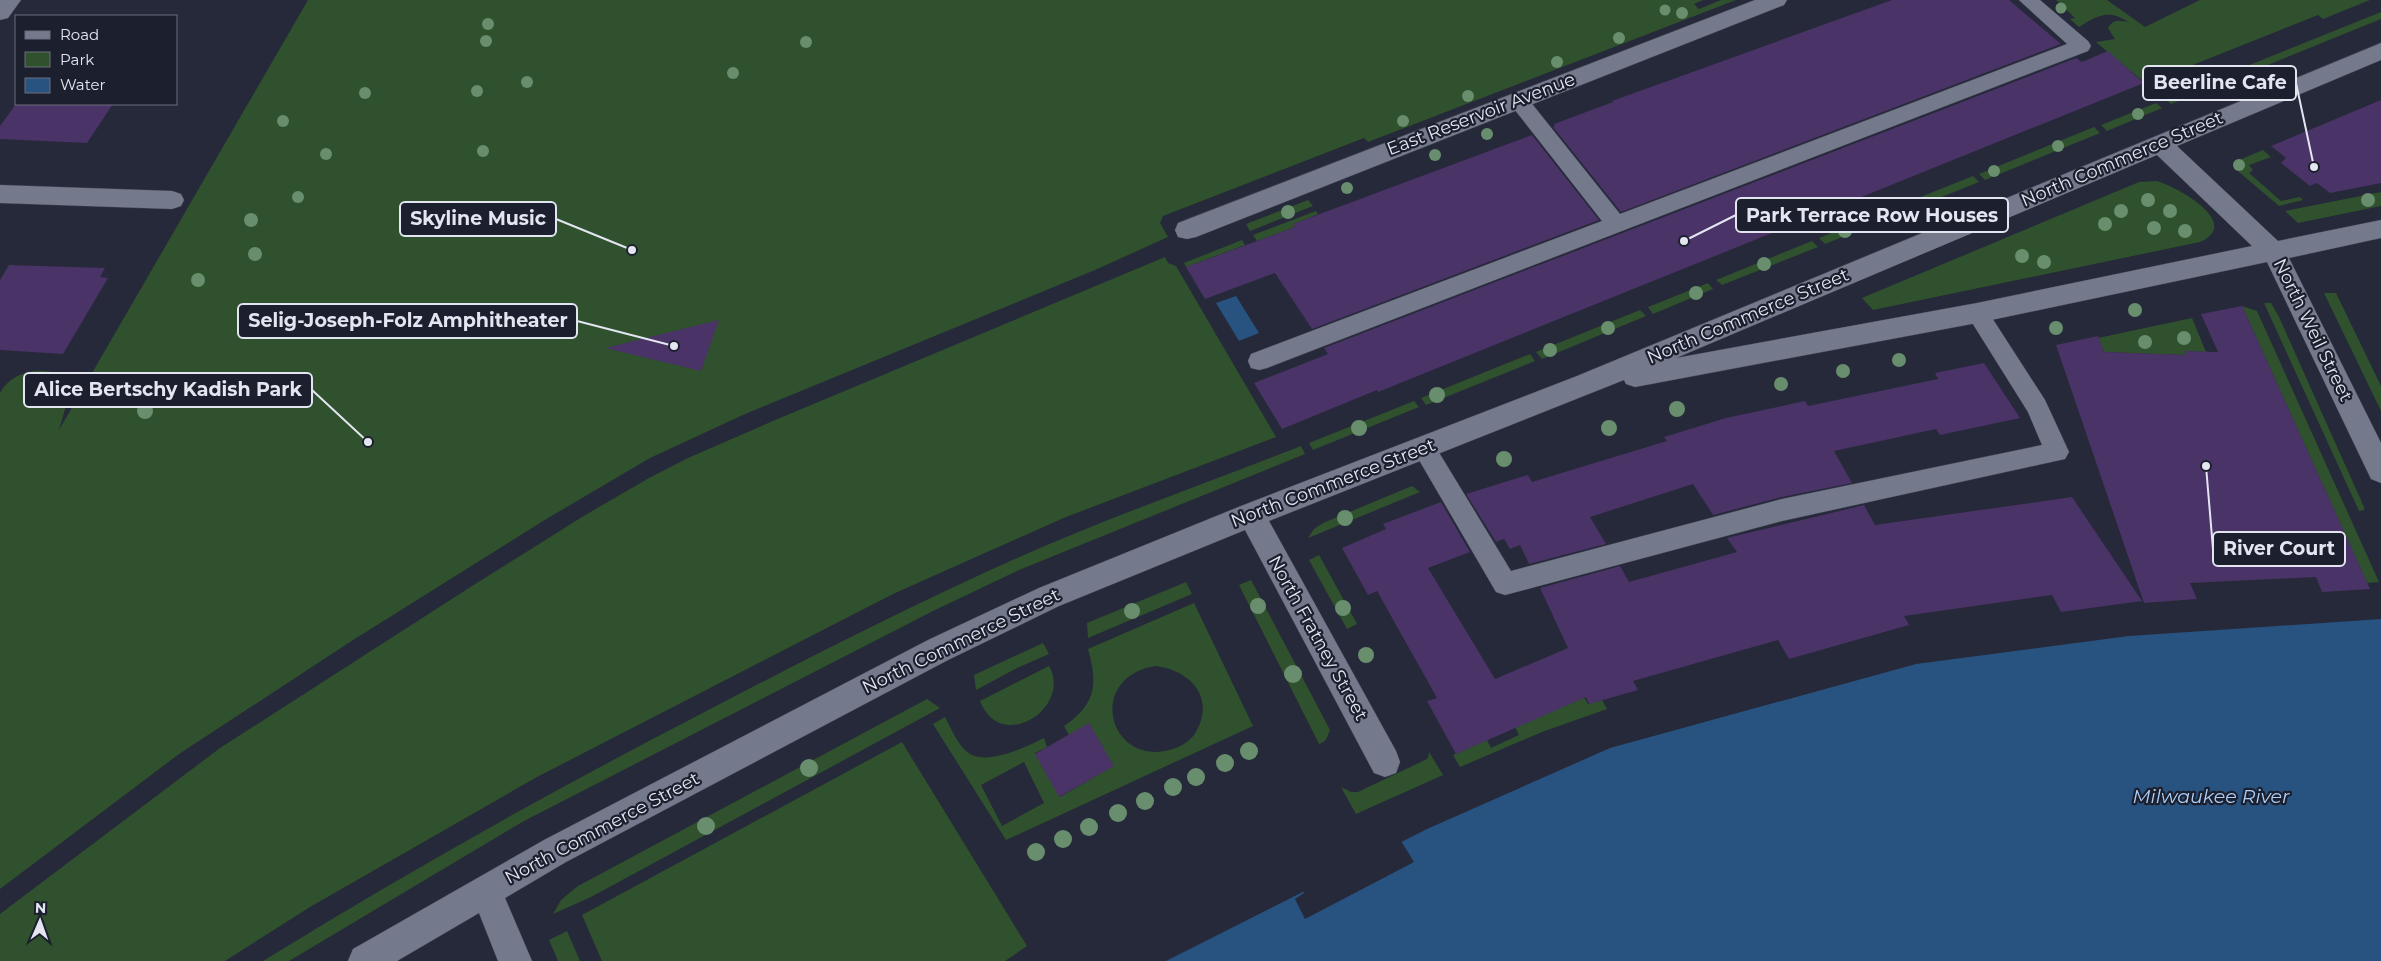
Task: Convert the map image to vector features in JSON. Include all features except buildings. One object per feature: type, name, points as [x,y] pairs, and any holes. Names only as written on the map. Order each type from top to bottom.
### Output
[{"type":"street","points":[[0,13],[10,0]]},
{"type":"street","name":"East Reservoir Avenue","points":[[1187,230],[1776,0]]},
{"type":"street","name":"North Commerce Street","points":[[365,961],[555,851],[947,646],[1049,597],[1251,515],[1586,384],[2381,51]]},
{"type":"street","name":"North Weil Street","points":[[2159,143],[2274,252],[2381,471]]},
{"type":"street","points":[[0,194],[172,200]]},
{"type":"street","name":"North Commerce Street","points":[[1586,384],[1977,313],[2381,229]]},
{"type":"street","name":"North Fratney Street","points":[[1251,515],[1385,762]]},
{"type":"street","points":[[486,890],[515,961]]},
{"type":"lane","points":[[1259,361],[2081,46],[2028,0]]},
{"type":"lane","points":[[1518,100],[1617,224]]},
{"type":"lane","points":[[1424,448],[1505,584],[1782,510],[2057,452],[2037,406],[1977,313]]},
{"type":"green space","points":[[308,0],[1703,0],[1694,4],[1699,9],[1721,0],[1736,0],[1368,142],[1364,138],[1163,216],[1160,223],[1168,237],[1095,270],[745,414],[650,458],[543,521],[350,642],[179,754],[0,889],[0,393],[13,379],[31,372],[51,372],[69,380],[70,392],[59,430]]},
{"type":"green space","points":[[2056,0],[2107,0],[2145,27],[2200,0],[2370,0],[2323,19],[2318,15],[2170,74],[2161,75],[2144,82],[2096,42],[2115,39],[2108,28],[2117,21],[2128,22],[2115,16],[2104,15],[2092,19],[2079,27],[2070,19],[2075,18]]},
{"type":"green space","points":[[2381,12],[2381,19],[2171,104],[2165,99]]},
{"type":"green space","points":[[2156,103],[2162,108],[2107,131],[2101,125]]},
{"type":"green space","points":[[2094,127],[2100,133],[1985,180],[1979,174]]},
{"type":"green space","points":[[2263,150],[2271,157],[2249,165],[2253,170],[2249,173],[2281,201],[2300,197],[2303,200],[2279,206],[2239,172],[2236,167],[2237,161]]},
{"type":"green space","points":[[1973,176],[1979,182],[1924,204],[1918,198]]},
{"type":"green space","points":[[2157,181],[2178,190],[2202,207],[2211,216],[2214,225],[2211,234],[2200,242],[1873,310],[1862,298],[2139,182]]},
{"type":"green space","points":[[2381,192],[2381,206],[2298,223],[2285,211]]},
{"type":"green space","points":[[1308,200],[1313,206],[1250,231],[1246,224]]},
{"type":"green space","points":[[1913,201],[1919,206],[1825,244],[1819,238]]},
{"type":"green space","points":[[1316,211],[1318,214],[1294,224],[1295,227],[1257,241],[1253,235]]},
{"type":"green space","points":[[1242,240],[1245,245],[1186,267],[1184,263]]},
{"type":"green space","points":[[1812,241],[1818,247],[1722,285],[1716,280]]},
{"type":"green space","points":[[1165,257],[1168,263],[1176,266],[1276,437],[1066,517],[893,594],[537,777],[310,907],[225,961],[0,961],[0,914],[220,748],[582,517],[688,458]]},
{"type":"green space","points":[[1708,283],[1713,289],[1653,314],[1648,307]]},
{"type":"green space","points":[[2324,293],[2336,293],[2381,386],[2381,411]]},
{"type":"green space","points":[[2264,303],[2271,303],[2279,317],[2364,510],[2359,511]]},
{"type":"green space","points":[[2242,306],[2257,311],[2379,582],[2367,583]]},
{"type":"green space","points":[[1640,310],[1646,316],[1542,359],[1536,352]]},
{"type":"green space","points":[[2192,318],[2206,352],[2184,351],[2186,355],[2104,352],[2098,338]]},
{"type":"green space","points":[[1530,354],[1535,361],[1426,405],[1421,398]]},
{"type":"green space","points":[[1414,401],[1419,407],[1313,450],[1309,443]]},
{"type":"green space","points":[[1301,446],[1305,454],[1019,570],[933,611],[524,821],[289,961],[263,961],[369,897],[531,805],[850,637],[1044,546]]},
{"type":"green space","points":[[1412,486],[1420,492],[1308,538],[1314,529],[1323,523]]},
{"type":"green space","points":[[1319,555],[1357,624],[1347,629],[1309,560]]},
{"type":"green space","points":[[1251,580],[1330,730],[1322,743],[1319,744],[1239,585]]},
{"type":"green space","points":[[1186,582],[1192,594],[1088,638],[1087,623]]},
{"type":"green space","points":[[1194,603],[1253,726],[1006,840],[933,724],[945,717],[963,748],[974,756],[994,757],[1016,751],[1044,738],[1047,747],[1035,753],[1060,797],[1113,766],[1069,735],[1064,726],[1083,710],[1092,692],[1093,673],[1088,649]],"holes":[[[1155,666],[1168,669],[1190,680],[1202,699],[1203,710],[1194,735],[1181,746],[1165,751],[1145,751],[1130,744],[1119,732],[1113,717],[1113,701],[1120,686],[1134,674]],[[1024,762],[1044,803],[1002,826],[981,785]]]},
{"type":"green space","points":[[1043,643],[1049,654],[1017,668],[976,690],[974,675]]},
{"type":"green space","points":[[1049,666],[1054,681],[1051,696],[1043,709],[1031,719],[1017,724],[1003,724],[990,717],[980,701]]},
{"type":"green space","points":[[1582,694],[1588,704],[1602,700],[1607,709],[1542,732],[1460,767],[1453,755],[1487,740],[1491,748],[1519,735],[1515,727]]},
{"type":"green space","points":[[927,699],[940,708],[591,897],[553,914],[561,900],[578,886]]},
{"type":"green space","points":[[902,742],[1027,946],[1005,961],[602,961],[582,915]]},
{"type":"green space","points":[[1429,752],[1443,775],[1356,814],[1341,787],[1351,792],[1358,792],[1425,760],[1428,758]]},
{"type":"green space","points":[[567,931],[580,961],[558,961],[549,940]]},
{"type":"water","points":[[1236,296],[1259,333],[1239,341],[1216,303]]},
{"type":"water","name":"Milwaukee River","points":[[2381,619],[2381,961],[1166,961],[1427,829],[1610,748],[1916,664],[2129,636]]},
{"type":"pier","points":[[1401,841],[1414,862],[1305,919],[1295,899],[1304,893],[1303,890]]},
{"type":"place","name":"Beerline Cafe","points":[[2314,167]]},
{"type":"place","name":"Park Terrace Row Houses","points":[[1684,241]]},
{"type":"place","name":"Skyline Music","points":[[632,250]]},
{"type":"place","name":"Selig-Joseph-Folz Amphitheater","points":[[674,346]]},
{"type":"place","name":"Alice Bertschy Kadish Park","points":[[368,442]]},
{"type":"place","name":"River Court","points":[[2206,466]]}]
